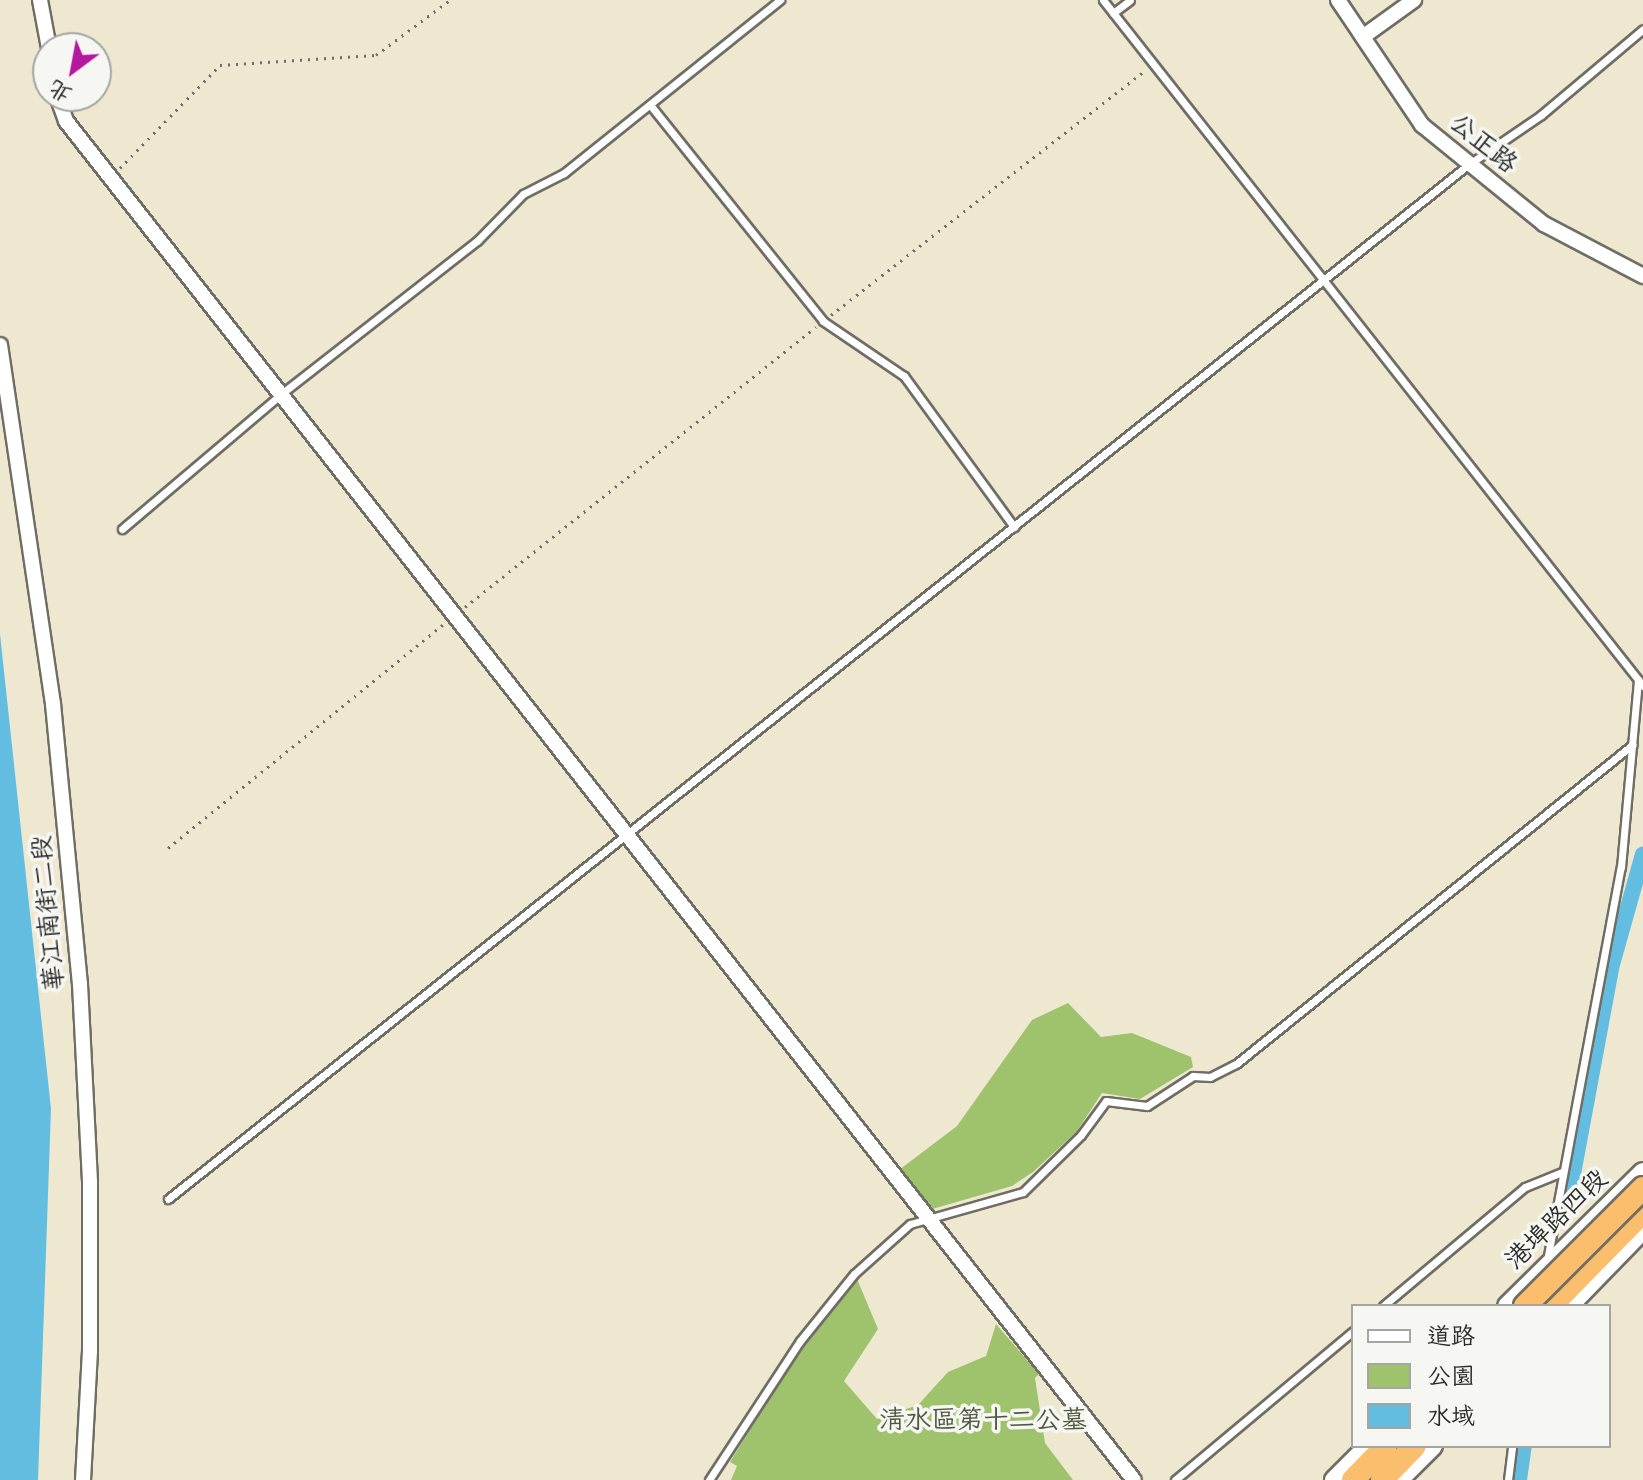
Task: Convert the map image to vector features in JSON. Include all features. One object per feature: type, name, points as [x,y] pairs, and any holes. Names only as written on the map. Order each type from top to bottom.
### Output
[{"type":"highway","points":[[1527,1304],[1643,1188]]},
{"type":"highway","points":[[1553,1304],[1643,1212]]},
{"type":"highway","points":[[1353,1480],[1384,1448]]},
{"type":"highway","points":[[1382,1480],[1413,1448]]},
{"type":"street","points":[[40,0],[46,32]]},
{"type":"street","name":"公正路","points":[[1338,0],[1422,125],[1544,224],[1643,276]]},
{"type":"street","points":[[1364,36],[1414,0]]},
{"type":"street","points":[[63,112],[66,121],[110,178],[1134,1480]]},
{"type":"street","name":"華江南街二段","points":[[0,345],[51,688],[80,984],[90,1183],[90,1351],[83,1480]]},
{"type":"street","name":"港埠路四段","points":[[1509,1304],[1643,1172]]},
{"type":"street","points":[[1571,1304],[1643,1230]]},
{"type":"street","points":[[1334,1480],[1366,1448]]},
{"type":"street","points":[[1399,1480],[1431,1448]]},
{"type":"lane","points":[[122,529],[281,394],[477,241],[523,194],[564,173],[780,0]]},
{"type":"lane","points":[[1103,0],[1326,279],[1641,683],[1621,867],[1547,1266],[1536,1304]]},
{"type":"lane","points":[[1113,13],[1130,0]]},
{"type":"lane","points":[[168,1199],[1468,165],[1541,115],[1643,29]]},
{"type":"lane","points":[[651,106],[823,321],[904,376],[1014,527]]},
{"type":"lane","points":[[709,1480],[800,1341],[854,1274],[910,1224],[1023,1192],[1081,1135],[1106,1101],[1147,1106],[1193,1076],[1210,1077],[1236,1064],[1632,745]]},
{"type":"lane","points":[[1385,1304],[1525,1187],[1562,1172]]},
{"type":"lane","points":[[1175,1480],[1351,1333]]},
{"type":"lane","points":[[1508,1480],[1512,1448]]},
{"type":"path","points":[[110,178],[220,65],[376,55],[450,0]]},
{"type":"path","points":[[168,848],[455,614],[823,321],[1153,64]]},
{"type":"green space","points":[[1068,1003],[1101,1037],[1132,1033],[1191,1057],[1193,1067],[1140,1099],[1102,1093],[1077,1131],[1033,1172],[1012,1186],[929,1210],[899,1170],[957,1126],[1032,1020]]},
{"type":"green space","name":"清水區第十二公墓","points":[[857,1279],[878,1329],[844,1381],[877,1419],[918,1405],[948,1372],[986,1356],[996,1324],[1039,1374],[1035,1378],[1045,1443],[1073,1480],[731,1480],[737,1466],[730,1462],[803,1344]]},
{"type":"water","points":[[0,634],[51,1109],[38,1480],[0,1480]]},
{"type":"waterway","points":[[1568,1201],[1611,968],[1643,854]]},
{"type":"waterway","points":[[1519,1480],[1524,1448]]}]
